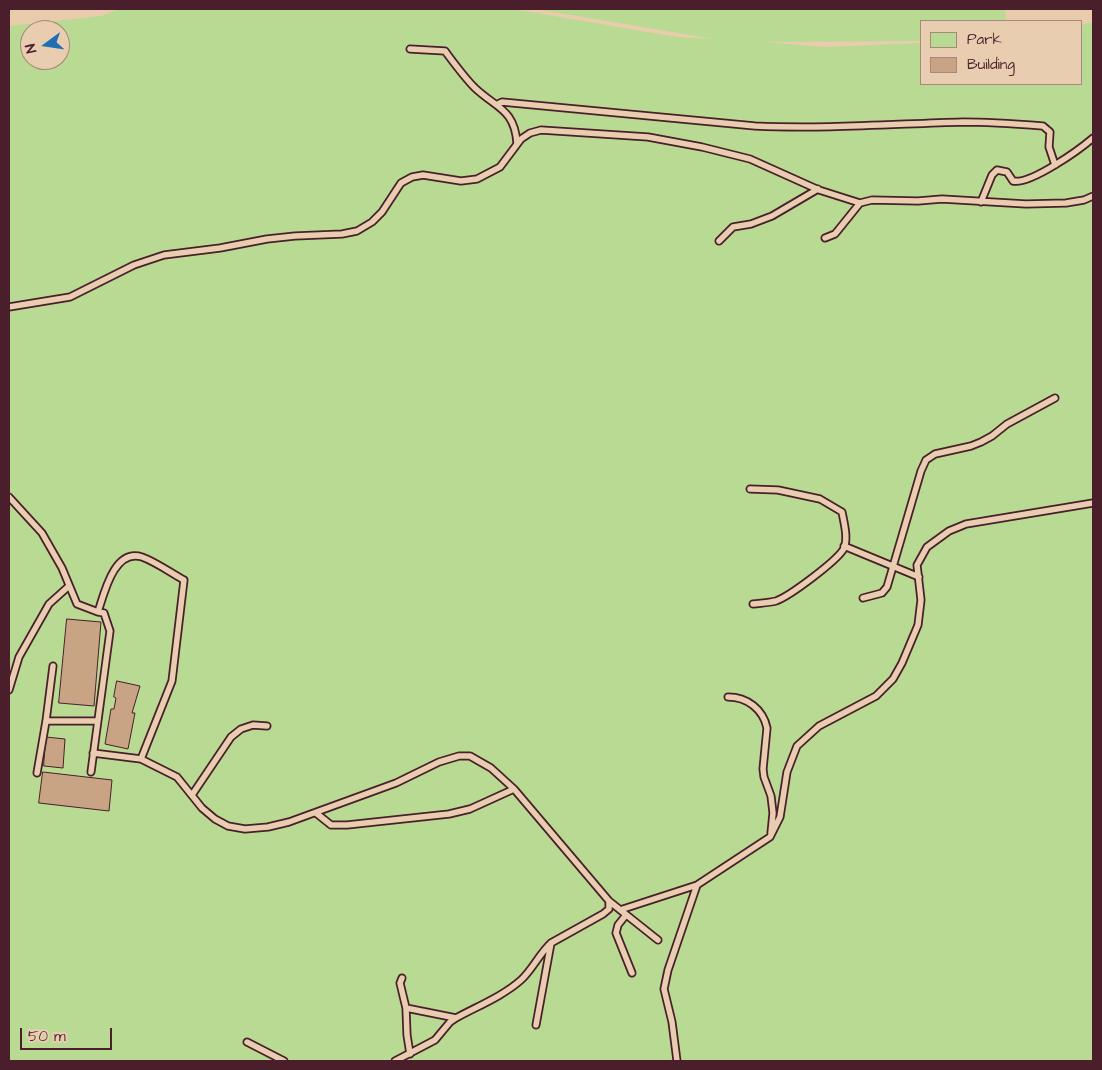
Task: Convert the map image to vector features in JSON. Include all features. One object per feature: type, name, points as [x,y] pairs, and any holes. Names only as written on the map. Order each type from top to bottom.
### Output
[{"type":"lane","points":[[410,49],[445,51],[475,88],[491,102],[498,104],[505,110],[512,121],[517,144]]},
{"type":"lane","points":[[498,104],[502,102],[755,126],[852,127],[965,122],[1043,126],[1048,128],[1050,132],[1049,147],[1055,165]]},
{"type":"lane","points":[[9,307],[70,297],[134,265],[164,255],[220,248],[267,239],[342,234],[357,231],[372,222],[382,212],[401,183],[412,177],[423,175],[461,181],[477,180],[500,166],[520,138],[541,130],[648,137],[702,147],[750,159],[818,189],[860,203],[872,200],[918,201],[942,199],[1026,204],[1066,203],[1084,200],[1093,196]]},
{"type":"lane","points":[[981,202],[992,175],[997,170],[1007,172],[1013,181],[1016,182],[1055,165],[1093,138]]},
{"type":"lane","points":[[719,241],[733,227],[751,224],[772,216],[818,189]]},
{"type":"lane","points":[[826,238],[835,234],[860,203]]},
{"type":"lane","points":[[863,598],[882,593],[887,587],[921,471],[926,460],[935,454],[981,442],[1007,424],[1055,398]]},
{"type":"lane","points":[[750,489],[778,490],[820,499],[842,512],[845,528],[844,546],[834,559],[798,588],[777,600],[753,604]]},
{"type":"lane","points":[[9,497],[42,533],[62,568],[77,604],[104,613],[110,631],[90,772]]},
{"type":"lane","points":[[620,910],[697,885],[770,837],[780,817],[787,772],[797,746],[819,726],[876,696],[893,679],[902,663],[918,625],[921,600],[917,565],[927,547],[950,531],[966,524],[1093,503]]},
{"type":"lane","points":[[844,546],[918,577]]},
{"type":"lane","points":[[98,612],[108,580],[121,562],[130,556],[142,557],[184,580],[172,682],[141,759]]},
{"type":"lane","points":[[9,690],[14,670],[20,657],[49,604],[69,586]]},
{"type":"lane","points":[[36,773],[46,721],[53,666]]},
{"type":"lane","points":[[728,697],[739,697],[745,700],[753,705],[766,720],[768,728],[764,777],[771,796],[773,813],[770,837]]},
{"type":"lane","points":[[46,721],[97,722]]},
{"type":"lane","points":[[192,795],[232,737],[241,730],[253,726],[266,726]]},
{"type":"lane","points":[[93,753],[141,759],[177,777],[215,819],[228,826],[244,828],[268,827],[316,812],[396,783],[439,762],[459,756],[470,756],[491,768],[514,789],[609,901],[658,940]]},
{"type":"lane","points":[[316,812],[331,825],[449,814],[470,809],[514,789]]},
{"type":"lane","points":[[677,1061],[672,1022],[664,989],[668,970],[697,885]]},
{"type":"lane","points":[[395,1061],[435,1040],[450,1022],[456,1018],[503,993],[528,972],[544,949],[551,943],[603,914],[608,909],[609,901]]},
{"type":"lane","points":[[626,915],[618,925],[616,933],[632,973]]},
{"type":"lane","points":[[536,1026],[551,943]]},
{"type":"lane","points":[[402,978],[400,984],[406,1008],[410,1054]]},
{"type":"lane","points":[[406,1008],[456,1018]]},
{"type":"lane","points":[[247,1042],[284,1061]]},
{"type":"green space","points":[[119,9],[513,9],[677,37],[713,39],[536,9],[1005,9],[1006,20],[920,20],[920,41],[764,42],[825,47],[920,43],[920,85],[1082,85],[1082,25],[1093,22],[1093,1061],[9,1061],[9,26],[20,25],[20,70],[70,70],[70,20],[64,20],[101,16]]},
{"type":"building","points":[[67,619],[101,622],[94,706],[59,703]]},
{"type":"building","points":[[117,681],[140,686],[132,713],[135,713],[128,749],[105,744],[111,709],[114,709]]},
{"type":"building","points":[[46,737],[65,739],[63,768],[44,766]]},
{"type":"building","points":[[43,772],[112,780],[109,811],[39,803]]}]
